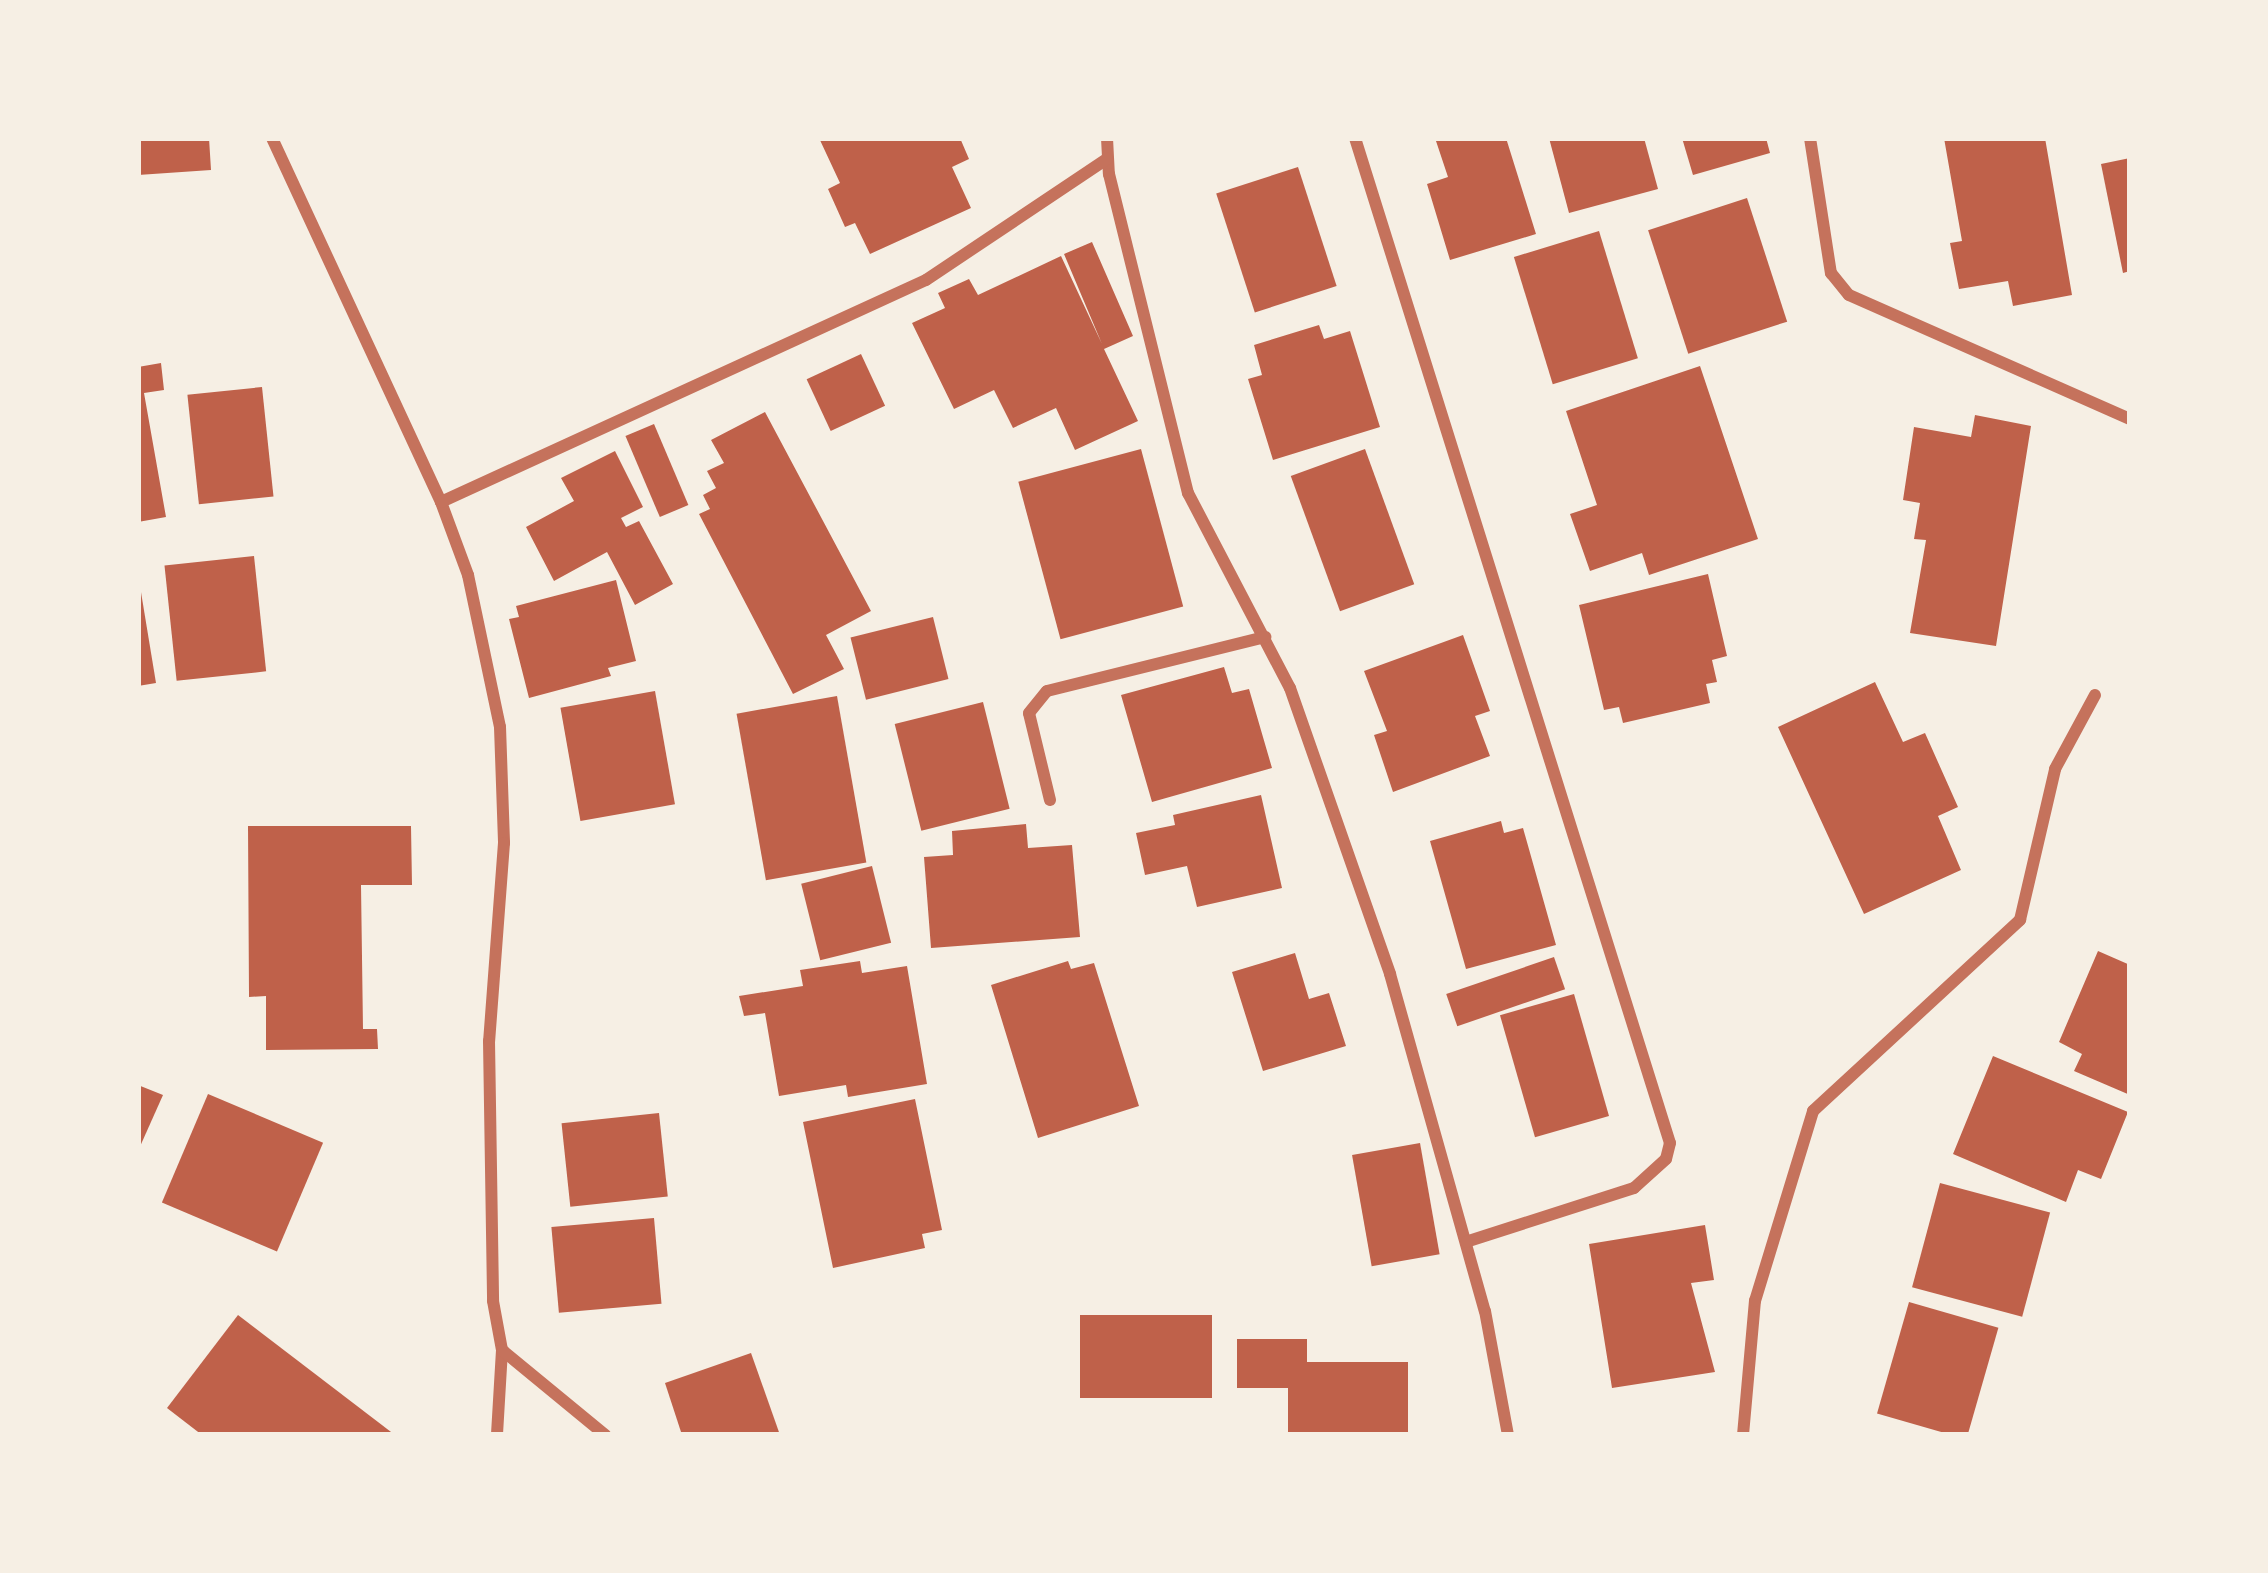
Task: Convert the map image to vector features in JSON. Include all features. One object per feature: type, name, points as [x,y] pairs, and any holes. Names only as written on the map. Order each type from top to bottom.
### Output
[{"type":"street","points":[[272,138],[441,502],[468,575],[500,727],[505,843],[489,1042],[493,1301],[502,1350],[497,1435]]},
{"type":"street","points":[[1107,138],[1107,159],[1188,493],[1290,688],[1390,974],[1466,1242],[1508,1435]]},
{"type":"street","points":[[1355,138],[1670,1143],[1666,1159],[1634,1188],[1466,1242]]},
{"type":"street","points":[[1810,138],[1831,273],[1849,296],[2130,419]]},
{"type":"street","points":[[441,502],[926,280],[1107,159]]},
{"type":"street","points":[[1050,800],[1030,713],[1047,691],[1264,637]]},
{"type":"street","points":[[1743,1435],[1756,1300],[1813,1111],[2020,920],[2051,781],[2095,695]]},
{"type":"street","points":[[502,1350],[605,1435]]},
{"type":"building","points":[[138,138],[209,138],[211,170],[138,175]]},
{"type":"building","points":[[819,138],[960,138],[969,159],[952,167],[971,208],[870,254],[855,223],[845,227],[828,189],[840,183]]},
{"type":"building","points":[[1435,138],[1506,138],[1536,234],[1450,260],[1427,184],[1448,177]]},
{"type":"building","points":[[1549,138],[1644,138],[1658,189],[1569,213]]},
{"type":"building","points":[[1682,138],[1766,138],[1770,153],[1693,175]]},
{"type":"building","points":[[1944,138],[2045,138],[2072,295],[2013,306],[2008,281],[1959,289],[1950,243],[1962,241]]},
{"type":"building","points":[[2130,158],[2130,271],[2123,273],[2101,164]]},
{"type":"building","points":[[1298,167],[1337,286],[1255,312],[1216,194]]},
{"type":"building","points":[[1747,198],[1787,322],[1688,354],[1648,230]]},
{"type":"building","points":[[1599,231],[1638,358],[1553,384],[1514,257]]},
{"type":"building","points":[[1092,242],[1133,336],[1104,349],[1138,421],[1075,450],[1056,408],[1013,428],[994,390],[954,409],[912,323],[945,308],[938,293],[969,279],[978,295],[1061,256],[1102,344],[1064,254]]},
{"type":"building","points":[[1319,325],[1324,339],[1350,331],[1380,427],[1273,460],[1248,379],[1262,375],[1254,345]]},
{"type":"building","points":[[861,354],[885,406],[831,431],[807,379]]},
{"type":"building","points":[[161,363],[164,390],[144,393],[166,517],[138,522],[138,367]]},
{"type":"building","points":[[1700,366],[1758,539],[1649,575],[1642,553],[1590,571],[1570,514],[1597,505],[1566,411]]},
{"type":"building","points":[[262,387],[273,496],[199,504],[187,395]]},
{"type":"building","points":[[765,412],[871,611],[826,635],[844,669],[793,694],[699,514],[710,509],[703,495],[716,488],[707,471],[724,463],[711,440]]},
{"type":"building","points":[[1975,415],[2031,426],[1996,646],[1910,633],[1926,540],[1914,539],[1920,503],[1903,500],[1914,427],[1971,437]]},
{"type":"building","points":[[654,424],[688,505],[660,517],[625,436]]},
{"type":"building","points":[[1141,449],[1183,606],[1061,639],[1018,482]]},
{"type":"building","points":[[1365,449],[1414,584],[1340,611],[1291,476]]},
{"type":"building","points":[[615,451],[643,507],[621,518],[626,527],[639,521],[673,584],[635,605],[607,552],[554,581],[526,527],[574,501],[561,478]]},
{"type":"building","points":[[254,556],[266,671],[177,681],[164,565]]},
{"type":"building","points":[[138,574],[156,683],[138,686]]},
{"type":"building","points":[[1708,574],[1727,656],[1712,660],[1717,682],[1706,684],[1710,703],[1623,723],[1619,707],[1604,710],[1579,605]]},
{"type":"building","points":[[616,580],[636,661],[608,668],[611,676],[529,698],[509,619],[519,617],[516,606]]},
{"type":"building","points":[[933,617],[948,679],[866,700],[851,638]]},
{"type":"building","points":[[1463,635],[1490,711],[1475,716],[1490,756],[1393,792],[1374,735],[1387,731],[1364,671]]},
{"type":"building","points":[[1224,667],[1232,693],[1249,689],[1272,768],[1152,802],[1121,695]]},
{"type":"building","points":[[1875,682],[1903,742],[1925,733],[1958,807],[1938,816],[1961,870],[1864,914],[1778,727]]},
{"type":"building","points":[[655,691],[675,804],[580,821],[560,708]]},
{"type":"building","points":[[837,696],[866,862],[766,880],[737,714]]},
{"type":"building","points":[[983,702],[1010,809],[921,831],[895,724]]},
{"type":"building","points":[[1261,795],[1282,888],[1197,907],[1187,866],[1145,875],[1136,833],[1175,825],[1173,815]]},
{"type":"building","points":[[1501,821],[1504,833],[1523,828],[1556,945],[1466,969],[1430,841]]},
{"type":"building","points":[[1026,824],[1028,848],[1072,845],[1080,937],[931,948],[924,857],[953,855],[952,831]]},
{"type":"building","points":[[248,826],[411,826],[412,885],[361,885],[363,1029],[377,1029],[378,1049],[266,1050],[266,996],[249,997]]},
{"type":"building","points":[[872,866],[891,943],[820,960],[801,884]]},
{"type":"building","points":[[2098,951],[2130,965],[2130,1095],[2074,1071],[2082,1054],[2059,1042]]},
{"type":"building","points":[[1295,953],[1309,999],[1329,993],[1346,1046],[1263,1071],[1232,972]]},
{"type":"building","points":[[1554,957],[1565,989],[1457,1026],[1446,994]]},
{"type":"building","points":[[860,961],[862,973],[907,966],[927,1084],[848,1097],[846,1085],[779,1096],[765,1013],[744,1016],[739,996],[803,986],[800,970]]},
{"type":"building","points":[[1068,961],[1071,969],[1094,963],[1139,1106],[1038,1138],[991,985]]},
{"type":"building","points":[[1574,994],[1609,1116],[1535,1137],[1500,1015]]},
{"type":"building","points":[[1993,1056],[2128,1112],[2101,1179],[2078,1170],[2066,1202],[1953,1154]]},
{"type":"building","points":[[138,1085],[163,1095],[138,1151]]},
{"type":"building","points":[[208,1094],[323,1143],[277,1251],[162,1203]]},
{"type":"building","points":[[915,1099],[942,1230],[922,1234],[925,1248],[833,1268],[803,1122]]},
{"type":"building","points":[[659,1113],[668,1197],[570,1207],[562,1123]]},
{"type":"building","points":[[1420,1143],[1440,1254],[1372,1266],[1352,1155]]},
{"type":"building","points":[[1940,1183],[2050,1213],[2022,1317],[1912,1287]]},
{"type":"building","points":[[654,1218],[661,1304],[559,1313],[551,1227]]},
{"type":"building","points":[[1705,1225],[1714,1280],[1691,1283],[1715,1372],[1612,1388],[1589,1244]]},
{"type":"building","points":[[1909,1302],[1998,1328],[1968,1435],[1952,1435],[1877,1414]]},
{"type":"building","points":[[238,1315],[395,1435],[202,1435],[167,1408]]},
{"type":"building","points":[[1080,1315],[1212,1315],[1212,1398],[1080,1398]]},
{"type":"building","points":[[1237,1339],[1307,1339],[1307,1362],[1408,1362],[1408,1435],[1288,1435],[1288,1388],[1237,1388]]},
{"type":"building","points":[[751,1353],[780,1435],[682,1435],[665,1383]]}]
